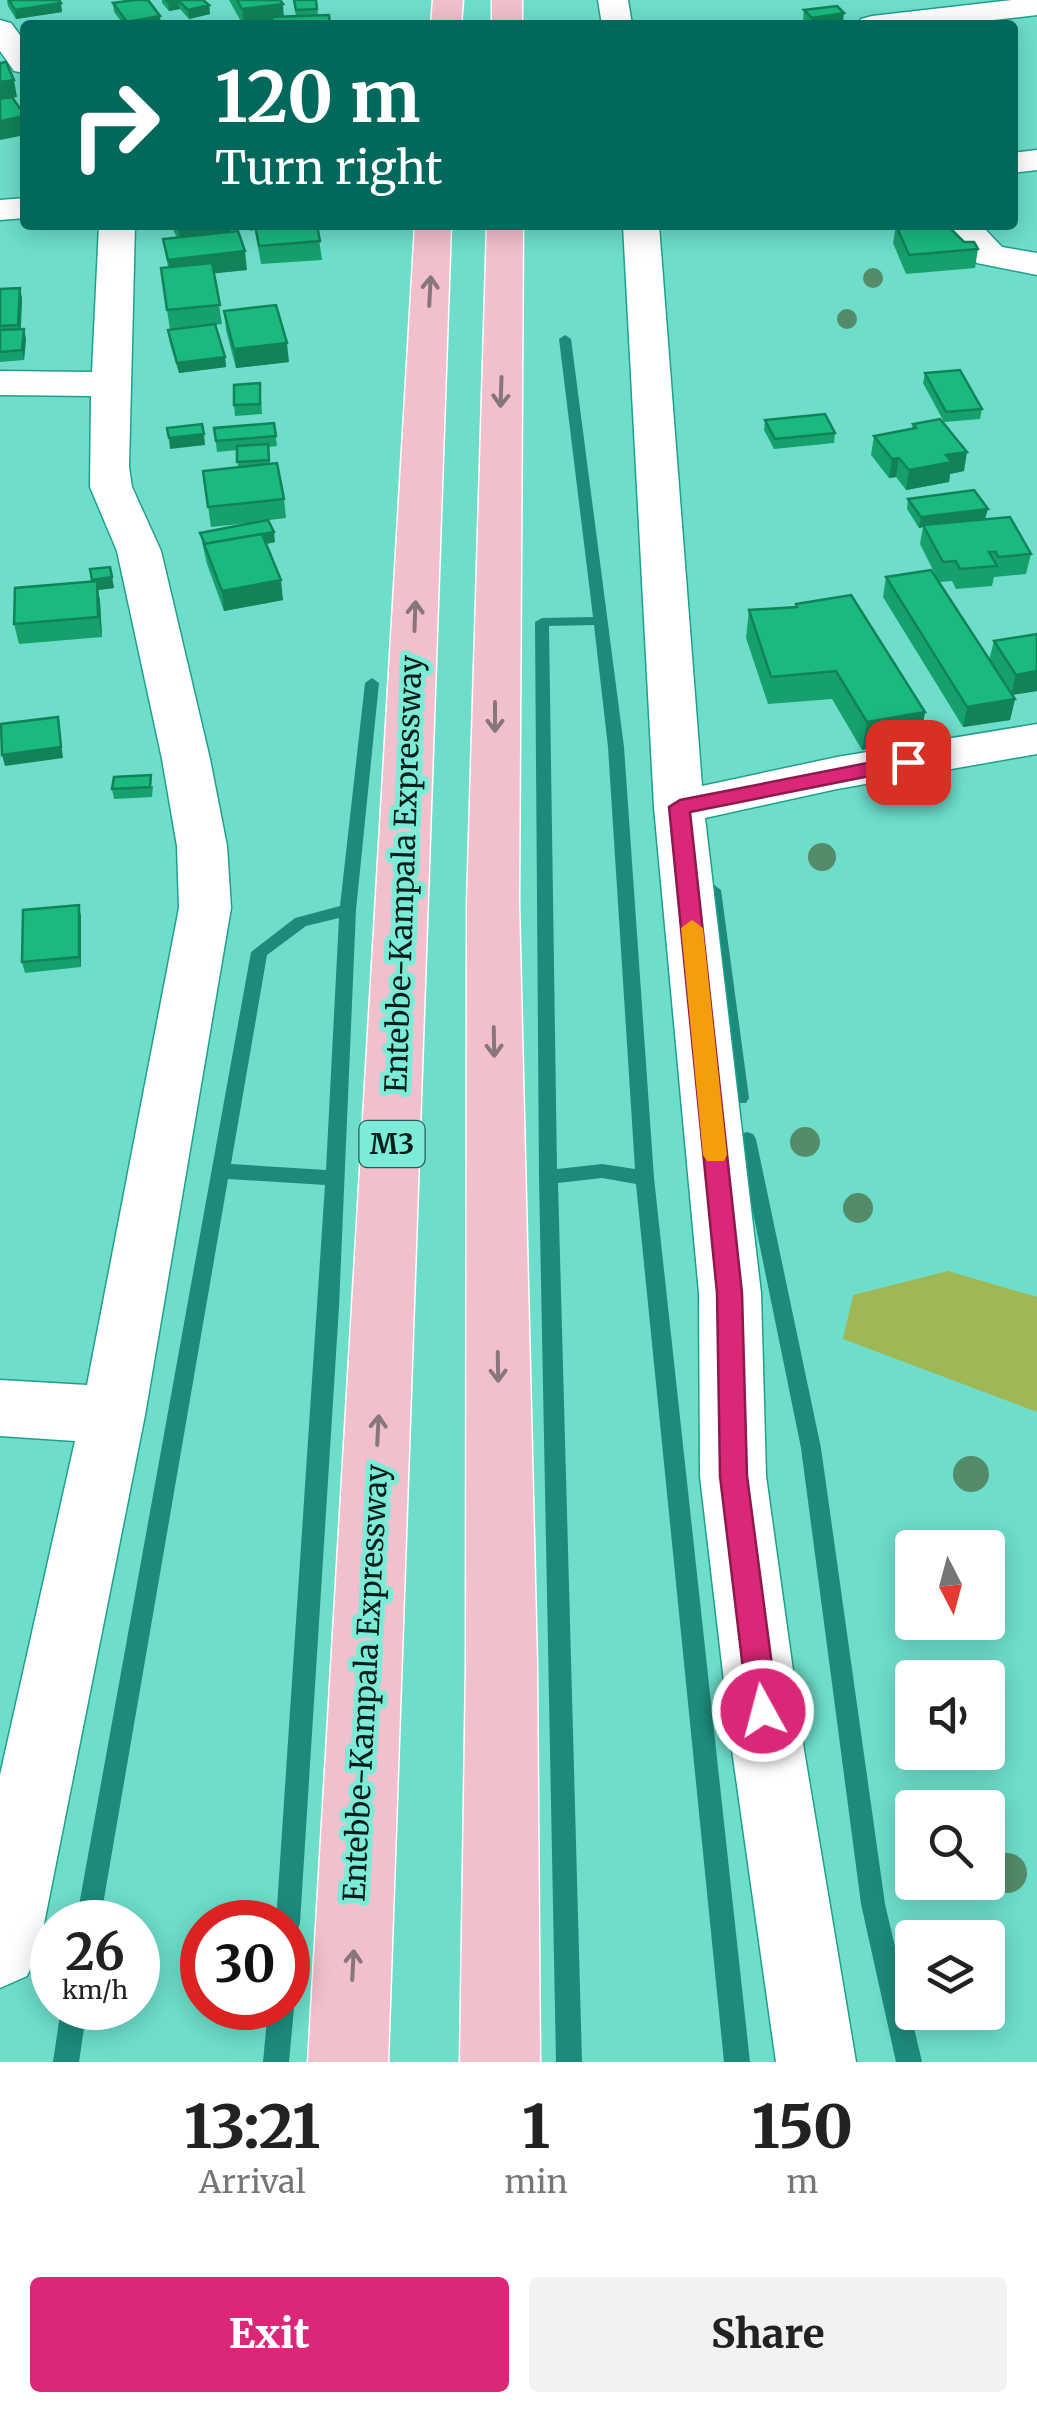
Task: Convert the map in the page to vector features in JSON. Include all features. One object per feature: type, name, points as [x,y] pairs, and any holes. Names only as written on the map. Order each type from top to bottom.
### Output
[{"type":"highway","name":"Entebbe-Kampala Expressway","points":[[348,2062],[433,230]]},
{"type":"highway","points":[[500,2062],[504,1834],[493,980],[505,230]]},
{"type":"street","points":[[915,20],[1037,6]]},
{"type":"street","points":[[0,28],[20,57]]},
{"type":"street","points":[[0,1949],[113,1415],[204,908],[202,846],[186,759],[139,551],[109,478],[117,230]]},
{"type":"street","points":[[641,230],[680,807],[730,1293],[734,1476],[768,1750],[816,2062]]},
{"type":"street","points":[[967,230],[990,255],[1037,264]]},
{"type":"street","points":[[0,383],[110,384]]},
{"type":"street","points":[[680,807],[837,773],[1037,739]]},
{"type":"street","points":[[0,1408],[113,1415]]},
{"type":"green space","points":[[948,1271],[1037,1297],[1037,1412],[843,1339],[853,1295]]},
{"type":"building","points":[[9,0],[59,0],[61,3],[15,10]]},
{"type":"building","points":[[148,0],[160,16],[126,20],[113,3]]},
{"type":"building","points":[[178,0],[203,0],[209,5],[188,10]]},
{"type":"building","points":[[237,0],[280,0],[283,4],[242,9]]},
{"type":"building","points":[[294,0],[316,0],[317,9],[296,10]]},
{"type":"building","points":[[837,6],[844,13],[812,18],[804,10]]},
{"type":"building","points":[[329,15],[330,20],[272,20]]},
{"type":"building","points":[[6,62],[14,80],[0,82],[0,63]]},
{"type":"building","points":[[12,97],[20,109],[20,117],[0,121],[0,99]]},
{"type":"building","points":[[256,230],[318,230],[320,241],[259,246]]},
{"type":"building","points":[[898,230],[952,230],[964,242],[974,242],[978,249],[909,255]]},
{"type":"building","points":[[238,231],[245,251],[168,260],[163,239]]},
{"type":"building","points":[[212,263],[220,305],[167,310],[161,268]]},
{"type":"building","points":[[20,288],[18,325],[0,326],[0,289]]},
{"type":"building","points":[[276,305],[287,343],[234,349],[224,311]]},
{"type":"building","points":[[215,324],[225,357],[177,363],[168,330]]},
{"type":"building","points":[[24,329],[22,350],[0,352],[0,330]]},
{"type":"building","points":[[960,370],[982,409],[946,412],[925,373]]},
{"type":"building","points":[[260,383],[260,404],[234,405],[234,385]]},
{"type":"building","points":[[825,414],[835,433],[775,439],[765,420]]},
{"type":"building","points":[[940,419],[967,452],[946,455],[952,462],[909,470],[899,458],[892,459],[874,436],[916,428],[913,424]]},
{"type":"building","points":[[274,423],[276,436],[216,441],[214,428]]},
{"type":"building","points":[[202,424],[204,434],[169,438],[167,428]]},
{"type":"building","points":[[268,444],[269,460],[237,462],[237,446]]},
{"type":"building","points":[[277,463],[284,499],[208,507],[203,471]]},
{"type":"building","points":[[974,490],[988,509],[921,517],[908,499]]},
{"type":"building","points":[[1010,517],[1031,554],[998,557],[996,552],[989,552],[997,566],[960,569],[956,561],[943,562],[923,525]]},
{"type":"building","points":[[268,520],[274,532],[205,544],[200,533]]},
{"type":"building","points":[[262,534],[281,580],[222,591],[204,544]]},
{"type":"building","points":[[110,567],[112,577],[92,580],[90,569]]},
{"type":"building","points":[[931,570],[1015,699],[967,707],[886,577]]},
{"type":"building","points":[[97,581],[98,617],[14,624],[15,588]]},
{"type":"building","points":[[851,595],[925,712],[867,722],[836,671],[771,677],[749,610],[797,607],[796,604]]},
{"type":"building","points":[[1037,634],[1037,671],[1016,675],[994,641]]},
{"type":"building","points":[[58,717],[61,747],[2,755],[1,724]]},
{"type":"building","points":[[151,775],[150,787],[112,789],[114,777]]},
{"type":"building","points":[[79,905],[79,957],[22,962],[23,910]]},
{"type":"waterway","points":[[565,339],[616,747],[645,1178]]},
{"type":"waterway","points":[[548,1177],[542,622],[600,621]]},
{"type":"waterway","points":[[348,910],[372,683]]},
{"type":"waterway","points":[[713,890],[740,1098]]},
{"type":"waterway","points":[[220,1171],[259,952],[301,922],[348,910]]},
{"type":"waterway","points":[[290,1900],[329,1307],[348,910]]},
{"type":"waterway","points":[[747,1139],[811,1448],[873,1904],[909,2062]]},
{"type":"waterway","points":[[92,1900],[220,1171]]},
{"type":"waterway","points":[[220,1171],[334,1178]]},
{"type":"waterway","points":[[548,1177],[602,1171],[645,1178]]},
{"type":"waterway","points":[[548,1177],[569,2062]]},
{"type":"waterway","points":[[645,1178],[737,2062]]},
{"type":"waterway","points":[[66,2062],[71,2030]]},
{"type":"waterway","points":[[276,2062],[279,2030]]},
{"type":"slow traffic","points":[[692,928],[715,1155]]},
{"type":"route","points":[[763,1711],[734,1476],[730,1293],[680,807],[908,762]]}]
